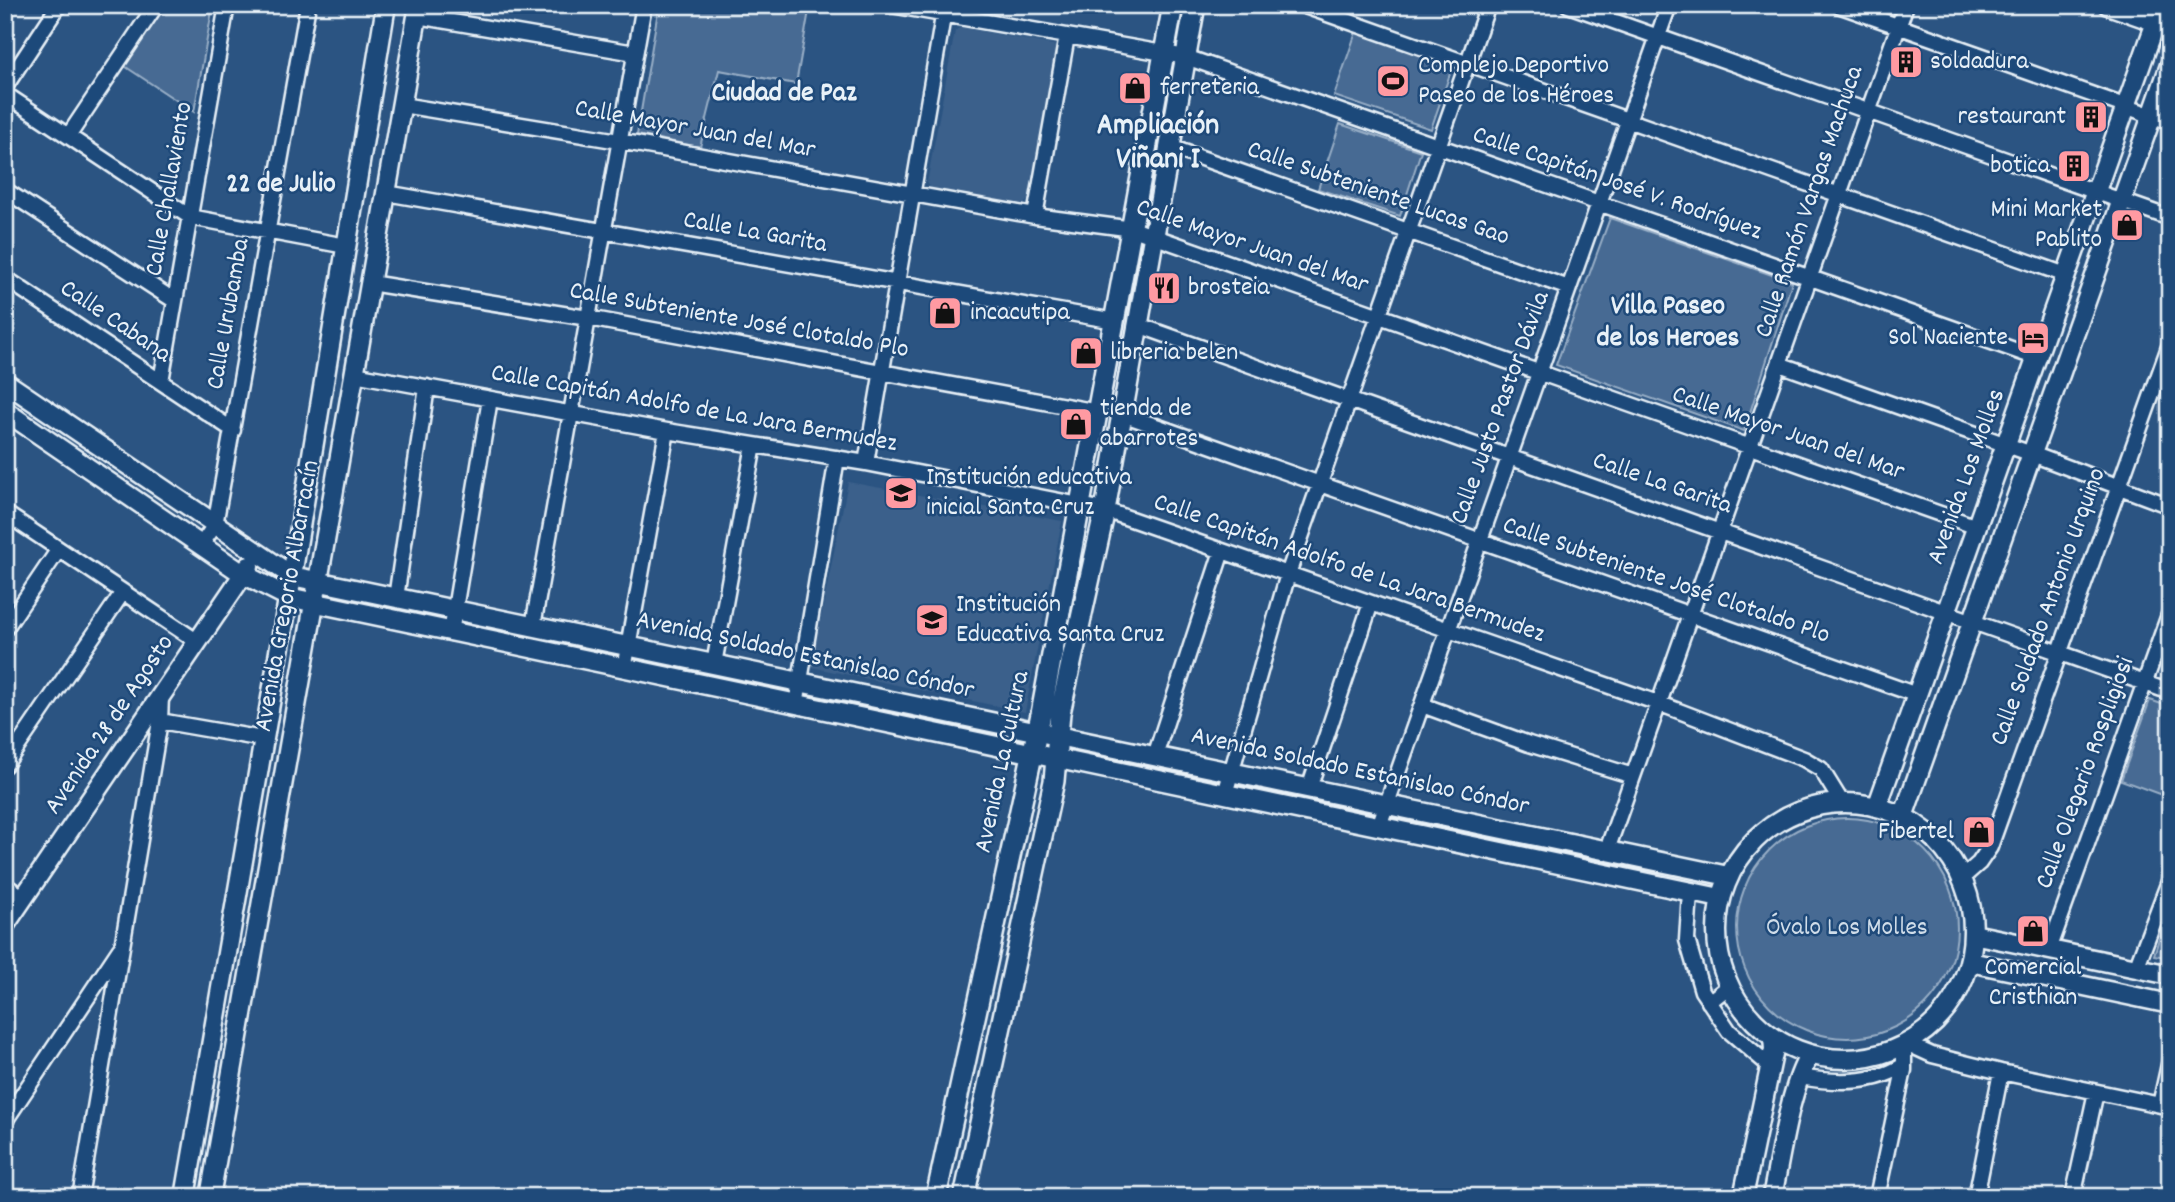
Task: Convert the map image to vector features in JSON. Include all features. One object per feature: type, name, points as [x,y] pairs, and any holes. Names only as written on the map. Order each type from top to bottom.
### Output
[{"type":"main road","name":"Avenida La Cultura","points":[[938,1190],[1037,732],[1173,5]]},
{"type":"main road","name":"Avenida La Cultura","points":[[965,1193],[1054,781],[1060,713],[1105,510],[1195,5]]},
{"type":"main road","points":[[938,1190],[965,1193]]},
{"type":"street","points":[[5,86],[59,5]]},
{"type":"street","points":[[69,135],[156,5]]},
{"type":"street","name":"Calle Challaviento","points":[[161,381],[228,5]]},
{"type":"street","name":"Calle Urubamba","points":[[201,545],[215,525],[308,5]]},
{"type":"street","name":"Avenida Gregorio Albarracín","points":[[184,1197],[292,576],[386,5]]},
{"type":"street","points":[[533,626],[644,5]]},
{"type":"street","name":"Calle Capitán José V. Rodríguez","points":[[891,5],[944,10],[1186,57],[2037,358]]},
{"type":"street","points":[[1303,5],[2066,275]]},
{"type":"street","points":[[1225,794],[1288,574],[1488,5]]},
{"type":"street","points":[[1568,5],[2170,218]]},
{"type":"street","name":"Calle Justo Pastor Dávila","points":[[1379,826],[1669,5]]},
{"type":"street","points":[[1838,5],[2170,122]]},
{"type":"street","name":"Calle Ramón Vargas Machuca","points":[[1606,850],[1906,5]]},
{"type":"street","points":[[2108,5],[2163,18]]},
{"type":"street","points":[[866,463],[944,10]]},
{"type":"street","points":[[418,11],[635,53]]},
{"type":"street","name":"Avenida Gregorio Albarracín","points":[[210,1197],[418,11]]},
{"type":"street","name":"Avenida Los Molles","points":[[1877,807],[2126,107],[2163,18]]},
{"type":"street","points":[[1035,216],[1067,36]]},
{"type":"street","name":"Avenida Los Molles","points":[[1903,817],[2170,65]]},
{"type":"street","points":[[5,94],[190,217],[345,246]]},
{"type":"street","name":"Calle Mayor Juan del Mar","points":[[402,105],[620,141],[1035,216],[1133,229],[1977,527]]},
{"type":"street","name":"Calle Subteniente Lucas Gao","points":[[1170,147],[1569,288]]},
{"type":"street","points":[[5,190],[175,302]]},
{"type":"street","name":"Calle La Garita","points":[[386,193],[1115,321]]},
{"type":"street","name":"Calle Cabana","points":[[5,278],[233,430]]},
{"type":"street","name":"Calle Subteniente José Clotaldo Plo","points":[[370,283],[588,318],[1098,412]]},
{"type":"street","name":"Calle La Garita","points":[[1138,325],[2170,692]]},
{"type":"street","name":"Calle Soldado Antonio Urquino","points":[[1962,878],[1979,863],[1990,847],[2170,344]]},
{"type":"street","points":[[1779,364],[2170,506]]},
{"type":"street","name":"Calle Capitán Adolfo de La Jara Bermudez","points":[[354,374],[667,431],[866,463],[1105,510],[1658,704],[1804,759],[1821,769],[1842,803]]},
{"type":"street","name":"Avenida Soldado Estanislao Cóndor","points":[[5,382],[292,576],[1728,876]]},
{"type":"street","points":[[396,597],[427,387]]},
{"type":"street","points":[[7,415],[23,394]]},
{"type":"street","points":[[451,633],[490,399]]},
{"type":"street","name":"Calle Subteniente José Clotaldo Plo","points":[[1122,414],[1917,695]]},
{"type":"street","name":"Avenida Soldado Estanislao Cóndor","points":[[7,415],[243,574],[288,597],[1720,898]]},
{"type":"street","points":[[624,669],[667,431]]},
{"type":"street","points":[[714,664],[754,445]]},
{"type":"street","points":[[796,705],[837,458]]},
{"type":"street","points":[[5,513],[198,642]]},
{"type":"street","points":[[5,629],[59,549]]},
{"type":"street","points":[[1155,756],[1222,551]]},
{"type":"street","name":"Avenida 28 de Agosto","points":[[5,925],[257,554]]},
{"type":"street","points":[[5,765],[123,592]]},
{"type":"street","points":[[1309,788],[1371,603]]},
{"type":"street","name":"Calle Olegario Rospligiosi","points":[[2049,950],[2170,612]]},
{"type":"street","points":[[80,1197],[160,721],[161,696]]},
{"type":"street","points":[[1422,705],[1530,744],[1633,776]]},
{"type":"street","points":[[160,721],[263,739]]},
{"type":"street","points":[[1842,803],[1877,807],[1903,817],[1934,839],[1962,878],[1971,906],[1973,934],[1970,962],[1963,982],[1947,1009],[1925,1032],[1906,1045],[1874,1056],[1842,1060],[1810,1055],[1773,1038],[1747,1016],[1728,987],[1718,958],[1715,928],[1720,898],[1728,876],[1747,846],[1774,823],[1807,808],[1842,803]]},
{"type":"street","points":[[2136,968],[2170,879]]},
{"type":"street","points":[[5,885],[24,898]]},
{"type":"street","points":[[1690,891],[1687,940],[1702,991],[1729,1031],[1770,1066]]},
{"type":"street","points":[[1973,934],[2170,975]]},
{"type":"street","points":[[5,1121],[123,945]]},
{"type":"street","points":[[1970,962],[2170,1004]]},
{"type":"street","points":[[1709,1002],[1728,987]]},
{"type":"street","points":[[1743,1197],[1774,1049],[1773,1038]]},
{"type":"street","points":[[1877,1197],[1906,1045]]},
{"type":"street","points":[[1906,1045],[1931,1055],[2001,1072],[2165,1106],[2170,1060]]},
{"type":"street","points":[[1772,1197],[1803,1065],[1810,1055]]},
{"type":"street","points":[[1800,1077],[1827,1082],[1862,1079],[1894,1071],[1904,1065]]},
{"type":"street","points":[[1976,1197],[2001,1072]]},
{"type":"street","points":[[2073,1197],[2096,1092]]},
{"type":"shaded area","points":[[960,27],[1054,45],[1057,51],[1029,199],[1023,205],[932,189],[927,183],[955,31]]},
{"type":"shaded area","name":"Institución Educativa Santa Cruz","points":[[848,482],[1062,521],[1025,712],[811,667]]},
{"type":"green space","points":[[164,5],[213,5],[194,112],[123,65]]},
{"type":"green space","points":[[659,5],[810,5],[796,84],[719,70],[700,147],[637,135]]},
{"type":"green space","name":"Complejo Deportivo Paseo de los Héroes","points":[[1356,32],[1453,65],[1431,129],[1334,96]]},
{"type":"green space","points":[[1340,124],[1421,151],[1400,216],[1318,189]]},
{"type":"green space","points":[[1610,218],[1792,282],[1744,431],[1556,365]]},
{"type":"green space","points":[[2150,700],[2170,707],[2170,798],[2121,780]]},
{"type":"green space","name":"Óvalo Los Molles","points":[[1847,818],[1868,820],[1899,831],[1925,850],[1944,876],[1955,907],[1955,949],[1944,980],[1925,1006],[1899,1025],[1868,1036],[1847,1038],[1826,1036],[1795,1025],[1769,1006],[1750,980],[1739,949],[1737,928],[1739,907],[1750,876],[1769,850],[1795,831],[1826,820]]},
{"type":"green space","points":[[2170,903],[2170,958],[2154,955]]},
{"type":"place","name":"soldadura","points":[[1906,62]]},
{"type":"place","name":"Complejo Deportivo Paseo de los Héroes","points":[[1393,81]]},
{"type":"place","name":"ferreteria","points":[[1135,88]]},
{"type":"place","name":"restaurant","points":[[2091,117]]},
{"type":"place","name":"botica","points":[[2074,166]]},
{"type":"place","name":"Mini Market Pablito","points":[[2127,225]]},
{"type":"place","name":"brosteia","points":[[1164,288]]},
{"type":"place","name":"incacutipa","points":[[945,313]]},
{"type":"place","name":"Sol Naciente","points":[[2033,338]]},
{"type":"place","name":"libreria belen","points":[[1086,353]]},
{"type":"place","name":"tienda de abarrotes","points":[[1076,424]]},
{"type":"place","name":"Institución educativa inicial Santa Cruz","points":[[901,493]]},
{"type":"place","name":"Institución Educativa Santa Cruz","points":[[932,620]]},
{"type":"place","name":"Fibertel","points":[[1979,832]]},
{"type":"place","name":"Comercial Cristhian","points":[[2033,931]]},
{"type":"district","name":"Ciudad de Paz","points":[[784,95]]},
{"type":"district","name":"Ampliación Viñani I","points":[[1158,144]]},
{"type":"district","name":"22 de Julio","points":[[281,186]]},
{"type":"district","name":"Villa Paseo de los Heroes","points":[[1668,324]]}]
